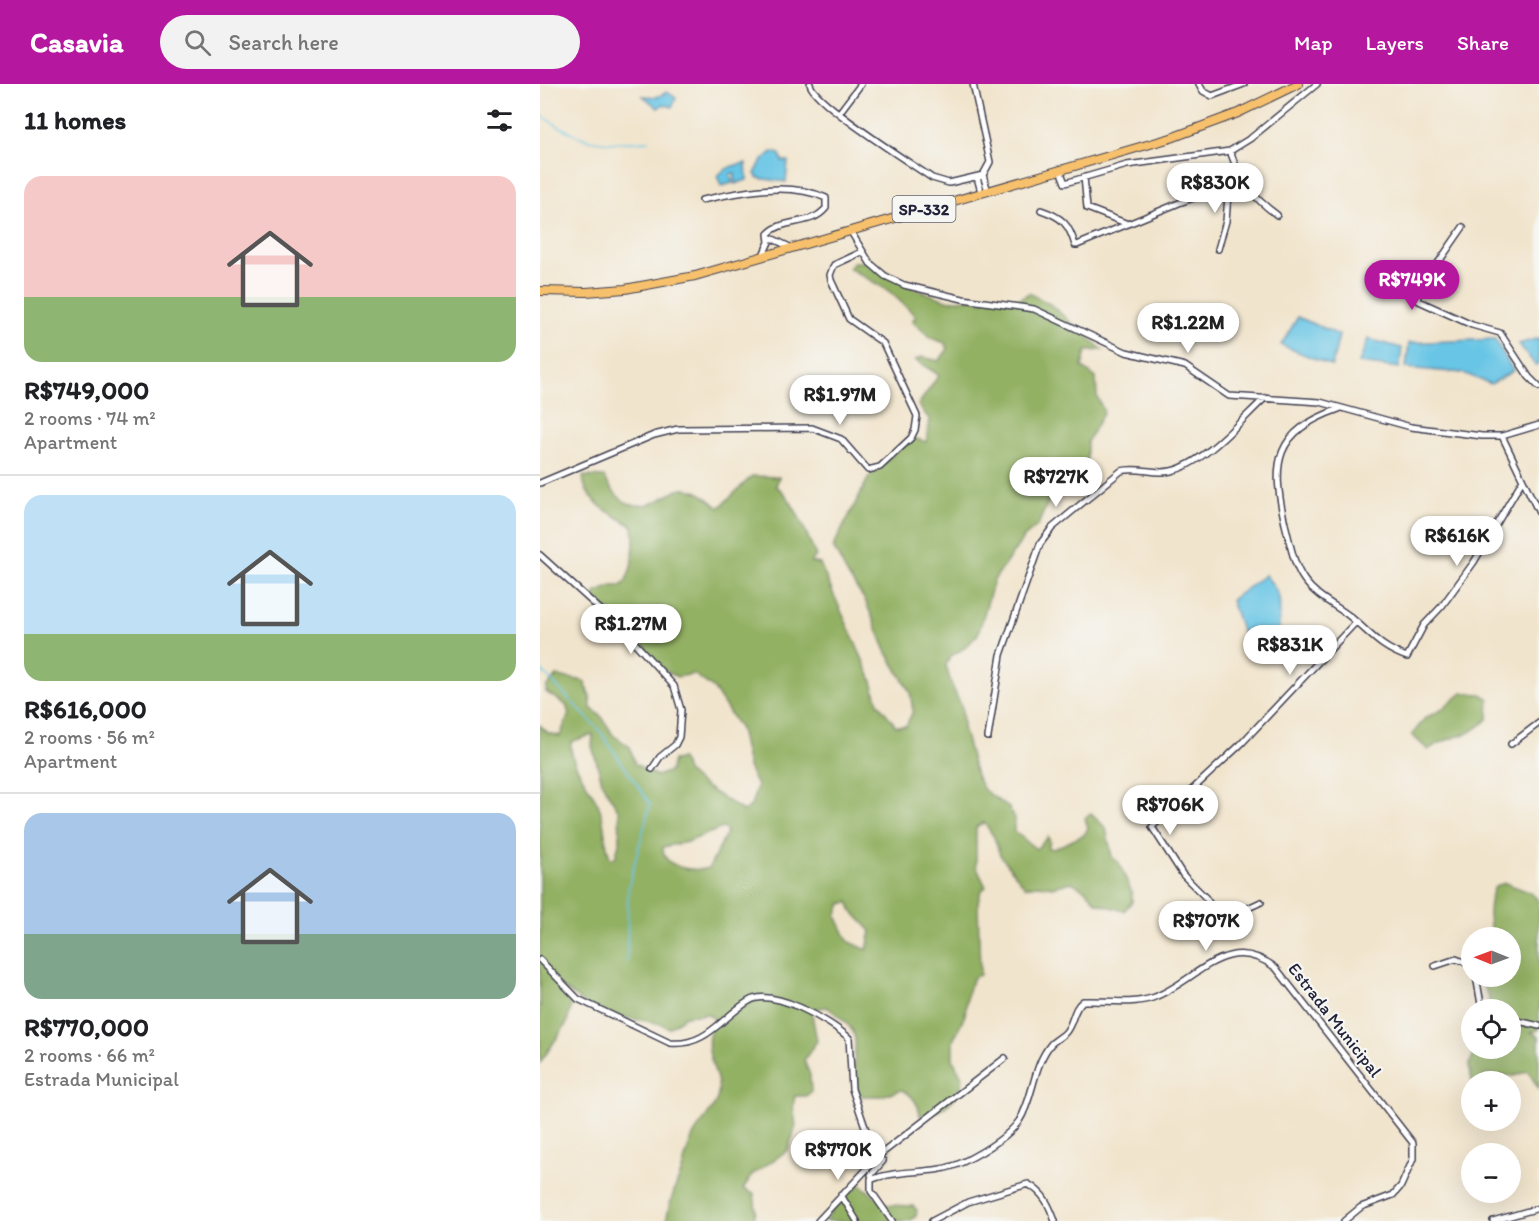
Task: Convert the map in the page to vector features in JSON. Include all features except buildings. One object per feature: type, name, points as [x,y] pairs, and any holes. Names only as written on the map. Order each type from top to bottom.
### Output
[{"type":"main road","name":"SP-332","points":[[540,291],[586,292],[625,289],[695,276],[1189,132],[1298,84]]},
{"type":"street","points":[[810,84],[814,93],[839,113],[932,178],[949,183],[980,176],[987,172],[990,157],[973,84]]},
{"type":"street","points":[[839,113],[861,84]]},
{"type":"street","points":[[1199,84],[1203,92],[1212,96],[1244,84]]},
{"type":"street","points":[[1060,170],[1065,183],[1127,165],[1230,151],[1251,138],[1317,84]]},
{"type":"street","points":[[1230,151],[1237,174],[1249,192],[1277,215]]},
{"type":"street","points":[[1041,210],[1070,226],[1075,245],[1077,245],[1229,183],[1237,174]]},
{"type":"street","points":[[980,176],[984,191]]},
{"type":"street","points":[[1084,177],[1086,208],[1128,224]]},
{"type":"street","points":[[1218,249],[1226,221],[1229,183]]},
{"type":"street","points":[[702,200],[759,189],[814,195],[827,200],[826,208],[814,218],[778,226],[768,234],[768,248],[762,257]]},
{"type":"street","points":[[1463,227],[1418,292],[1419,301],[1472,325],[1500,333],[1529,377],[1539,387]]},
{"type":"street","points":[[851,232],[862,252],[877,270],[904,285],[963,299],[1034,309],[1126,352],[1159,357],[1185,366],[1229,396],[1320,402],[1411,427],[1502,436],[1539,425]]},
{"type":"street","points":[[769,237],[792,248]]},
{"type":"street","points":[[540,483],[654,435],[678,429],[812,428],[841,439],[868,470],[879,467],[911,438],[915,430],[916,416],[883,343],[849,319],[831,280],[830,275],[834,265],[862,252]]},
{"type":"street","points":[[988,737],[1001,655],[1040,544],[1052,528],[1121,471],[1135,468],[1167,472],[1189,464],[1266,398]]},
{"type":"street","points":[[1341,409],[1317,417],[1285,445],[1278,462],[1279,485],[1289,538],[1305,580],[1317,594],[1356,622],[1384,648],[1407,657],[1424,625],[1442,606],[1474,562],[1522,481]]},
{"type":"street","points":[[1502,436],[1539,513]]},
{"type":"street","points":[[540,555],[623,630],[674,687],[681,711],[679,737],[675,745],[660,757],[652,769]]},
{"type":"street","points":[[1262,902],[1233,915],[1216,913],[1205,897],[1183,875],[1152,827],[1241,744],[1356,622]]},
{"type":"street","points":[[1511,744],[1539,723]]},
{"type":"street","name":"Estrada Municipal","points":[[871,1179],[946,1168],[972,1156],[1013,1128],[1020,1119],[1039,1063],[1052,1043],[1066,1032],[1076,1009],[1083,1002],[1132,1002],[1154,997],[1206,964],[1224,957],[1249,953],[1259,956],[1276,968],[1413,1143],[1413,1159],[1401,1186],[1393,1195],[1361,1207],[1344,1221]]},
{"type":"street","points":[[1435,966],[1456,959],[1461,961]]},
{"type":"street","points":[[540,960],[578,999],[660,1039],[682,1044],[709,1033],[750,1000],[761,996],[801,1008],[843,1033],[850,1044],[852,1089],[876,1159],[883,1162],[871,1175],[871,1191],[892,1221]]},
{"type":"street","points":[[1521,1021],[1539,1026]]},
{"type":"street","points":[[818,1221],[876,1159],[1005,1058]]},
{"type":"street","points":[[932,1221],[968,1202],[1028,1184],[1037,1189],[1047,1200],[1055,1221]]},
{"type":"street","points":[[841,1195],[857,1221]]},
{"type":"street","points":[[1493,1221],[1539,1208]]},
{"type":"green space","points":[[854,262],[872,262],[910,287],[949,301],[976,298],[982,302],[984,297],[1016,301],[1029,293],[1050,304],[1103,350],[1086,351],[1082,367],[1096,378],[1097,396],[1104,412],[1087,442],[1087,461],[1081,477],[1063,482],[1051,495],[1038,525],[1024,537],[994,580],[978,634],[966,647],[951,656],[946,665],[962,708],[963,728],[976,775],[984,790],[1009,808],[1014,818],[1014,831],[1036,849],[1048,837],[1050,841],[1048,848],[1053,849],[1084,835],[1088,828],[1085,818],[1091,814],[1106,828],[1112,857],[1119,863],[1132,893],[1132,902],[1124,911],[1097,903],[1087,891],[1072,882],[1053,887],[1038,885],[1025,887],[1000,855],[994,837],[984,822],[976,827],[976,866],[986,887],[981,891],[978,902],[980,975],[974,977],[968,990],[965,1015],[953,1041],[953,1060],[963,1079],[958,1093],[942,1109],[920,1116],[915,1101],[902,1090],[881,1096],[861,1096],[854,1078],[855,1037],[852,1030],[827,1007],[811,1009],[817,1041],[804,1060],[810,1075],[811,1092],[806,1096],[795,1096],[793,1105],[796,1126],[788,1150],[752,1175],[743,1189],[754,1194],[756,1210],[754,1221],[666,1221],[692,1139],[717,1099],[718,1081],[708,1044],[714,1019],[708,1014],[685,1016],[669,1028],[661,1024],[602,1013],[589,1007],[562,988],[572,1004],[567,1023],[540,1063],[540,725],[548,733],[560,736],[569,714],[566,705],[546,692],[546,687],[557,676],[584,681],[591,708],[602,717],[613,735],[630,747],[635,764],[657,776],[670,771],[673,760],[681,759],[688,773],[698,782],[743,811],[751,806],[757,786],[748,767],[740,729],[714,689],[694,674],[677,677],[660,668],[630,626],[592,600],[596,592],[612,586],[621,586],[625,581],[633,558],[634,533],[633,526],[601,507],[594,500],[584,485],[583,476],[604,477],[616,494],[629,504],[645,505],[678,490],[687,489],[700,493],[719,508],[752,476],[779,477],[776,486],[788,499],[799,518],[816,556],[811,562],[820,564],[871,678],[878,703],[896,726],[906,726],[913,711],[910,692],[886,651],[865,600],[849,577],[833,547],[869,477],[911,437],[926,442],[930,420],[918,405],[939,375],[915,360],[922,357],[939,361],[948,349],[945,343],[931,338],[912,321],[916,316],[889,291],[849,268]],"holes":[[[593,734],[592,746],[603,785],[619,811],[620,840],[615,858],[610,858],[600,810],[576,766],[571,750],[571,742]],[[722,828],[727,830],[709,868],[687,869],[668,860],[663,847],[687,842]],[[849,902],[851,910],[871,931],[867,950],[848,941],[836,916],[841,904]]]},
{"type":"green space","points":[[1462,693],[1481,694],[1489,699],[1488,718],[1474,730],[1444,741],[1428,750],[1412,735],[1425,718],[1441,710]]},
{"type":"green space","points":[[1505,883],[1529,892],[1539,900],[1539,1030],[1531,1032],[1539,1036],[1539,1089],[1528,1071],[1521,1074],[1521,1071],[1470,1071],[1469,1065],[1472,1059],[1521,1059],[1521,999],[1489,999],[1484,987],[1521,987],[1521,927],[1490,927],[1489,910],[1495,886]]},
{"type":"green space","points":[[859,1184],[887,1205],[913,1206],[917,1210],[916,1216],[910,1221],[825,1221],[842,1197]]},
{"type":"water","points":[[667,92],[676,98],[672,107],[664,104],[658,108],[643,96],[657,97]]},
{"type":"water","points":[[772,152],[780,154],[782,161],[788,161],[786,182],[758,178],[755,174],[761,162]]},
{"type":"water","points":[[746,163],[747,180],[735,184],[735,174],[732,173],[730,175],[733,183],[721,186],[717,176],[730,167]]},
{"type":"water","points":[[1298,317],[1339,335],[1332,366],[1281,345]]},
{"type":"water","points":[[1539,338],[1539,364],[1535,365],[1519,344]]},
{"type":"water","points":[[1368,339],[1402,348],[1399,368],[1359,363]]},
{"type":"water","points":[[1495,339],[1513,371],[1491,384],[1463,373],[1406,368],[1409,343]]},
{"type":"water","points":[[1265,575],[1275,588],[1280,604],[1280,646],[1268,653],[1252,651],[1247,640],[1254,635],[1251,629],[1242,632],[1231,600]]},
{"type":"waterway","points":[[540,115],[569,132],[591,140],[614,143],[648,141]]},
{"type":"waterway","points":[[540,669],[600,731],[650,804],[628,889],[627,962]]}]
